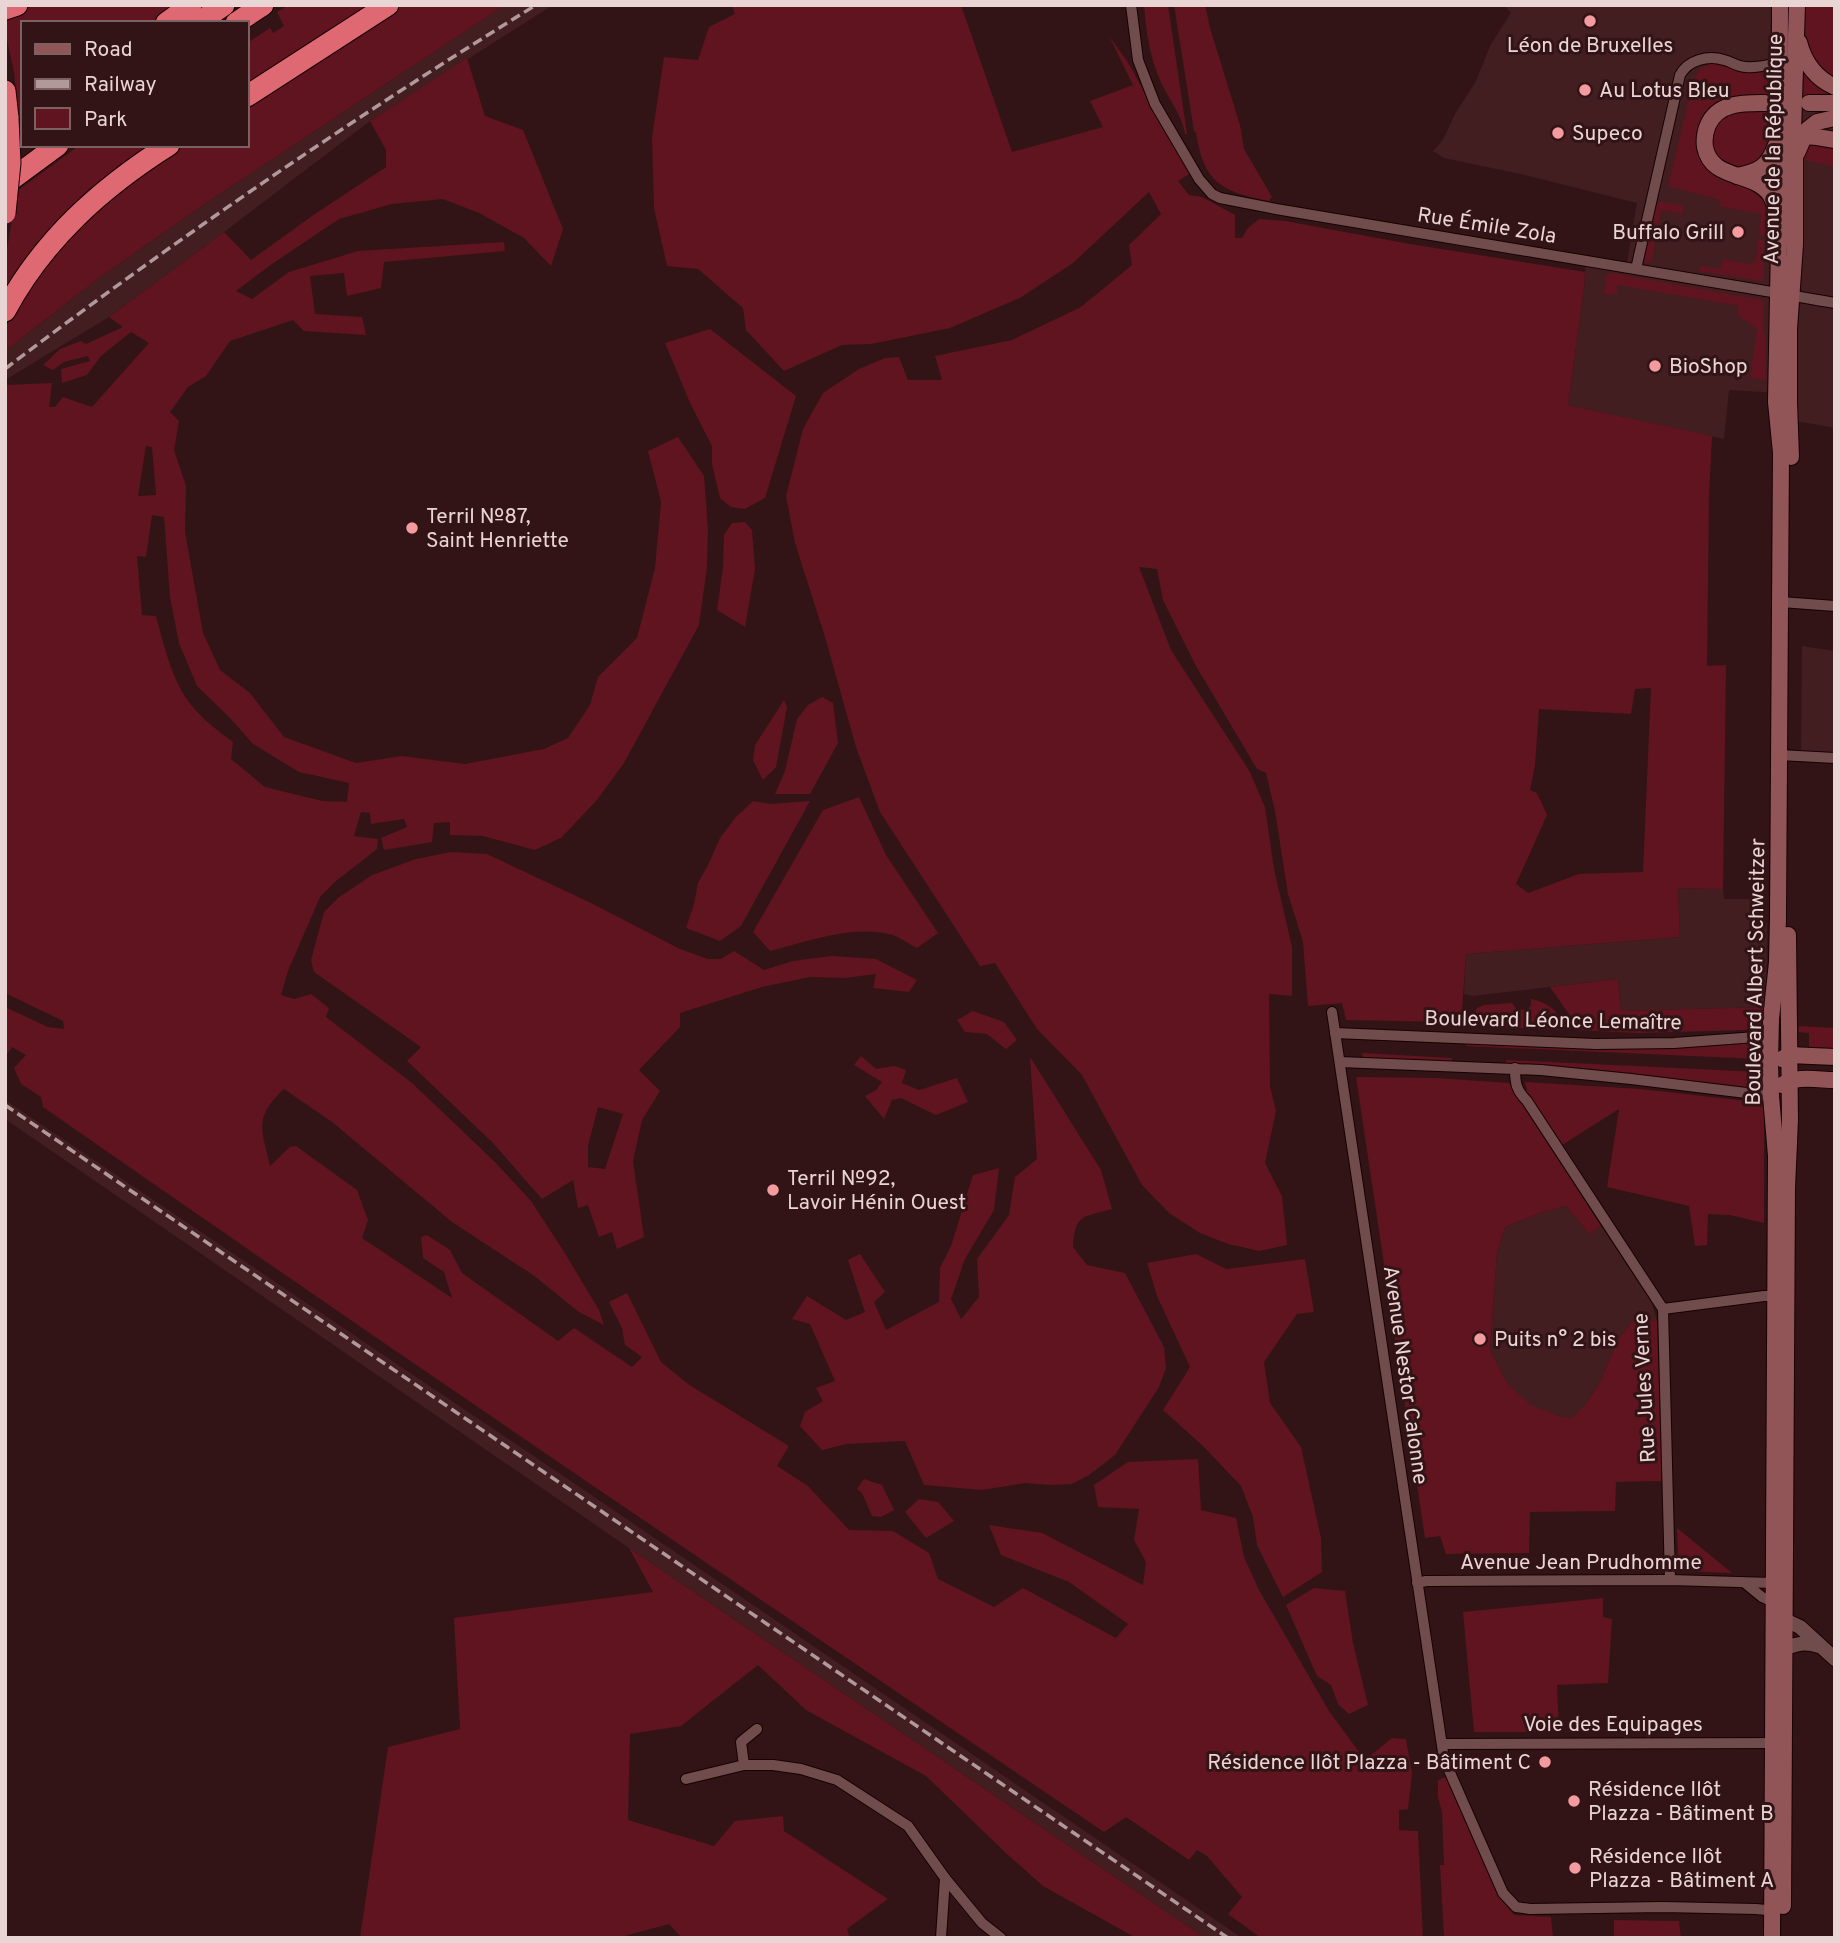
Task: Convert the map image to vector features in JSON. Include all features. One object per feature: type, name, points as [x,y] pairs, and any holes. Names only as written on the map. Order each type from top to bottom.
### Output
[{"type":"highway","points":[[5,9],[16,5]]},
{"type":"highway","points":[[169,21],[191,5]]},
{"type":"highway","points":[[201,21],[224,5]]},
{"type":"highway","points":[[239,21],[263,5]]},
{"type":"highway","points":[[248,95],[388,5]]},
{"type":"highway","points":[[5,91],[15,124],[5,213]]},
{"type":"highway","points":[[5,153],[15,124]]},
{"type":"highway","points":[[5,153],[21,142]]},
{"type":"highway","points":[[5,184],[55,147]]},
{"type":"highway","points":[[5,312],[27,274],[66,226],[95,198],[166,147]]},
{"type":"main road","name":"Avenue de la République","points":[[1780,5],[1779,213],[1784,293]]},
{"type":"main road","name":"Avenue de la République","points":[[1784,293],[1795,248],[1793,132],[1797,5]]},
{"type":"main road","points":[[1796,36],[1806,62],[1819,77],[1835,87]]},
{"type":"main road","points":[[1765,103],[1740,103],[1716,113],[1707,127],[1705,145],[1710,158],[1724,171],[1756,183],[1768,191],[1779,213]]},
{"type":"main road","points":[[1809,103],[1835,103]]},
{"type":"main road","points":[[1795,155],[1807,130],[1817,122],[1835,118]]},
{"type":"main road","points":[[1803,136],[1835,140]]},
{"type":"main road","points":[[1737,176],[1763,167],[1770,160],[1779,140]]},
{"type":"main road","name":"Boulevard Albert Schweitzer","points":[[1772,1938],[1777,1911],[1779,1649],[1782,1622],[1781,1296],[1776,1156],[1780,1089],[1778,1051],[1785,755],[1785,602],[1781,453],[1776,402],[1784,293]]},
{"type":"main road","name":"Boulevard Albert Schweitzer","points":[[1779,1649],[1773,1583],[1781,1296],[1788,1173],[1778,1051],[1777,962],[1785,755]]},
{"type":"main road","points":[[1778,1051],[1835,1057]]},
{"type":"main road","points":[[1780,1089],[1801,1079],[1835,1080]]},
{"type":"main road","name":"Boulevard Albert Schweitzer","points":[[1777,1911],[1783,1938]]},
{"type":"street","name":"Rue Émile Zola","points":[[1131,5],[1138,60],[1155,104],[1199,179],[1212,194],[1228,201],[1835,303]]},
{"type":"street","points":[[1636,270],[1680,75],[1684,68],[1690,63],[1716,58],[1744,67],[1780,63]]},
{"type":"street","points":[[1785,602],[1835,606]]},
{"type":"street","points":[[1785,755],[1835,758]]},
{"type":"street","name":"Avenue Nestor Calonne","points":[[1332,1012],[1441,1744],[1444,1759],[1503,1893],[1516,1907],[1530,1909],[1675,1908],[1777,1911]]},
{"type":"street","name":"Boulevard Léonce Lemaître","points":[[1335,1033],[1596,1044],[1686,1042],[1778,1051]]},
{"type":"street","points":[[1340,1062],[1515,1068],[1780,1089]]},
{"type":"street","name":"Rue Jules Verne","points":[[1515,1068],[1515,1084],[1520,1094],[1663,1309],[1670,1580]]},
{"type":"street","points":[[1663,1309],[1781,1296]]},
{"type":"street","name":"Avenue Jean Prudhomme","points":[[1418,1583],[1670,1580],[1773,1583]]},
{"type":"street","points":[[1745,1583],[1762,1597],[1779,1605],[1782,1622]]},
{"type":"street","points":[[1773,1583],[1781,1588],[1782,1622]]},
{"type":"street","points":[[1782,1622],[1800,1627],[1835,1659]]},
{"type":"street","points":[[1779,1649],[1807,1642],[1820,1647]]},
{"type":"street","points":[[744,1765],[741,1742],[757,1729]]},
{"type":"street","name":"Voie des Equipages","points":[[1441,1744],[1779,1743]]},
{"type":"street","points":[[686,1779],[744,1765],[773,1765],[801,1769],[837,1780],[908,1826],[945,1878],[982,1923],[1001,1938]]},
{"type":"street","points":[[941,1938],[945,1878]]},
{"type":"shaded area","points":[[505,5],[553,5],[370,121],[109,317],[5,380],[5,351],[99,278],[206,203]]},
{"type":"shaded area","points":[[1504,5],[1835,5],[1835,428],[1796,421],[1796,394],[1729,390],[1724,439],[1568,405],[1586,260],[1626,268],[1637,203],[1444,158],[1433,151],[1443,140],[1455,114],[1475,83],[1491,44],[1511,13]]},
{"type":"shaded area","points":[[1802,646],[1835,651],[1835,754],[1801,751]]},
{"type":"shaded area","points":[[1678,888],[1723,889],[1724,899],[1763,899],[1762,922],[1767,923],[1766,1007],[1621,1011],[1618,979],[1473,996],[1464,994],[1466,954],[1680,937]]},
{"type":"shaded area","points":[[5,1100],[1242,1938],[1205,1938],[629,1548],[5,1119]]},
{"type":"shaded area","points":[[1566,1206],[1589,1234],[1601,1226],[1652,1303],[1657,1321],[1632,1322],[1617,1341],[1601,1380],[1572,1419],[1531,1406],[1507,1383],[1490,1350],[1497,1253],[1505,1227]]},
{"type":"green space","points":[[36,5],[178,5],[156,21],[21,21],[19,119],[14,72],[5,31],[5,15]]},
{"type":"green space","points":[[289,5],[380,5],[248,89],[248,42],[270,28],[273,33],[284,26],[277,12]]},
{"type":"green space","points":[[399,5],[505,5],[206,203],[99,278],[5,351],[5,329],[20,298],[42,265],[129,179],[179,147],[248,147],[248,103]]},
{"type":"green space","points":[[732,5],[961,5],[1012,152],[1103,127],[1090,101],[1133,85],[1109,36],[1127,61],[1191,173],[1178,181],[1189,195],[1202,197],[1235,215],[1235,238],[1242,238],[1248,228],[1259,219],[1285,221],[1585,272],[1568,405],[1712,436],[1707,666],[1726,665],[1723,889],[1678,888],[1680,937],[1466,954],[1462,1011],[1449,1022],[1346,1020],[1342,1003],[1308,1006],[1303,942],[1288,894],[1266,773],[1257,769],[1196,666],[1163,600],[1157,569],[1139,567],[1171,650],[1250,772],[1265,807],[1274,869],[1292,947],[1292,996],[1269,994],[1270,1086],[1276,1111],[1265,1163],[1282,1196],[1287,1245],[1259,1251],[1228,1244],[1200,1233],[1169,1213],[1142,1185],[1082,1075],[1037,1029],[995,963],[980,966],[880,812],[856,747],[795,543],[786,496],[803,429],[823,393],[859,369],[885,358],[899,357],[908,380],[942,380],[935,356],[1012,340],[1081,307],[1132,265],[1129,245],[1161,214],[1149,192],[1073,263],[1020,298],[950,328],[871,344],[842,345],[784,371],[746,330],[743,308],[698,269],[667,266],[654,208],[652,137],[664,57],[698,60],[709,27],[735,14]],"holes":[[[1651,688],[1643,872],[1579,874],[1528,893],[1516,884],[1547,815],[1537,793],[1530,790],[1535,765],[1539,709],[1631,714],[1635,689]]]},
{"type":"green space","points":[[1144,5],[1168,5],[1187,134],[1157,71],[1149,44]]},
{"type":"green space","points":[[1174,5],[1205,5],[1240,125],[1244,149],[1272,197],[1269,201],[1227,188],[1218,182],[1204,163],[1194,131]]},
{"type":"green space","points":[[1805,5],[1835,5],[1835,79],[1811,57],[1806,38]]},
{"type":"green space","points":[[467,58],[485,116],[523,130],[563,229],[551,266],[524,238],[479,213],[443,199],[392,204],[339,219],[236,291],[252,299],[289,272],[358,251],[504,242],[505,251],[384,262],[381,288],[347,296],[344,273],[310,276],[315,314],[362,317],[366,335],[304,331],[293,320],[230,341],[206,376],[188,387],[170,412],[179,421],[174,450],[186,486],[185,532],[203,633],[220,670],[250,693],[284,737],[356,763],[402,756],[465,764],[544,749],[568,738],[590,705],[598,677],[637,638],[655,568],[661,502],[648,451],[678,437],[704,476],[708,529],[707,567],[699,625],[624,763],[597,800],[561,838],[535,850],[483,836],[450,835],[450,822],[434,823],[432,842],[384,850],[381,838],[407,827],[404,819],[371,824],[370,813],[361,812],[354,836],[378,839],[377,849],[320,897],[288,971],[281,995],[294,999],[311,994],[329,1008],[326,1017],[412,1083],[495,1162],[531,1201],[599,1310],[604,1325],[579,1312],[533,1275],[452,1222],[332,1122],[284,1089],[268,1108],[262,1125],[270,1166],[290,1147],[296,1146],[357,1190],[368,1220],[362,1238],[452,1298],[444,1272],[423,1258],[421,1237],[427,1235],[450,1250],[462,1273],[558,1341],[574,1328],[632,1367],[642,1357],[625,1345],[622,1328],[609,1302],[627,1293],[661,1362],[688,1384],[789,1446],[777,1466],[808,1486],[849,1530],[893,1531],[929,1553],[938,1579],[994,1607],[1023,1588],[1116,1638],[1128,1624],[1069,1582],[1001,1555],[989,1525],[1042,1533],[1143,1585],[1146,1562],[1134,1540],[1139,1509],[1098,1507],[1094,1485],[1128,1462],[1198,1459],[1201,1510],[1236,1518],[1244,1557],[1259,1590],[1329,1711],[1365,1760],[1392,1738],[1406,1739],[1412,1774],[1408,1809],[1399,1810],[1399,1830],[1418,1831],[1423,1938],[1261,1938],[1228,1914],[1242,1897],[1207,1856],[1197,1850],[1189,1860],[1126,1817],[1104,1832],[439,1381],[43,1107],[41,1097],[21,1084],[14,1068],[26,1055],[12,1047],[5,1057],[5,1007],[48,1027],[64,1029],[63,1021],[5,993],[5,385],[52,383],[49,407],[55,407],[63,397],[92,407],[149,343],[131,332],[101,356],[87,375],[62,383],[61,369],[90,361],[88,356],[64,362],[53,370],[43,365],[60,349],[81,341],[86,344],[123,327],[109,317],[224,232],[251,260],[386,167],[386,150],[370,121]],"holes":[[[146,446],[152,447],[156,495],[138,496]],[[152,515],[164,517],[170,597],[179,643],[197,686],[253,744],[299,772],[349,783],[347,802],[322,801],[265,787],[231,759],[233,742],[201,716],[185,696],[170,663],[156,616],[142,615],[137,556],[146,557]]]},
{"type":"green space","points":[[1714,63],[1745,73],[1762,72],[1768,75],[1767,95],[1728,97],[1715,102],[1703,117],[1697,136],[1713,175],[1724,181],[1750,187],[1766,199],[1765,236],[1759,235],[1761,214],[1722,207],[1719,206],[1720,200],[1668,186],[1694,79],[1701,68]]},
{"type":"green space","points":[[1801,66],[1835,94],[1835,96],[1801,96]]},
{"type":"green space","points":[[1740,110],[1768,110],[1766,155],[1743,169],[1721,161],[1715,152],[1713,141],[1714,129],[1720,120]]},
{"type":"green space","points":[[1807,141],[1835,145],[1835,167],[1804,160]]},
{"type":"green space","points":[[77,147],[159,147],[5,302],[5,260],[17,191]]},
{"type":"green space","points":[[1657,202],[1684,206],[1682,214],[1661,210],[1651,263],[1645,262],[1644,256]]},
{"type":"green space","points":[[1758,239],[1764,240],[1764,279],[1760,281],[1699,271],[1700,266],[1721,269],[1723,259],[1749,264],[1756,260]]},
{"type":"green space","points":[[1612,273],[1761,300],[1765,334],[1765,380],[1750,378],[1757,329],[1738,315],[1739,306],[1618,285],[1617,293],[1604,294],[1606,277]]},
{"type":"green space","points":[[710,329],[796,396],[765,498],[745,509],[731,507],[720,498],[712,464],[712,446],[690,403],[665,343]]},
{"type":"green space","points":[[745,522],[752,530],[755,569],[745,627],[717,610],[724,535],[732,523]]},
{"type":"green space","points":[[822,697],[833,703],[838,743],[810,794],[775,794],[785,771],[797,719],[808,705]]},
{"type":"green space","points":[[784,700],[787,707],[776,767],[763,780],[753,760],[755,745]]},
{"type":"green space","points":[[859,797],[886,855],[938,933],[917,948],[893,935],[862,931],[831,935],[770,951],[753,932],[823,810]]},
{"type":"green space","points":[[753,801],[770,804],[810,801],[741,926],[720,941],[686,928],[698,883],[720,838],[735,818]]},
{"type":"green space","points":[[451,852],[487,854],[680,949],[708,959],[721,959],[734,951],[764,970],[793,961],[831,956],[876,959],[917,980],[909,992],[873,988],[876,974],[845,978],[810,977],[762,987],[680,1013],[680,1027],[639,1070],[660,1091],[642,1120],[633,1161],[644,1237],[617,1249],[612,1232],[599,1237],[588,1205],[578,1208],[573,1180],[542,1199],[492,1142],[407,1061],[421,1047],[314,972],[311,960],[324,912],[338,898],[372,875],[416,859]],"holes":[[[598,1107],[623,1114],[605,1169],[588,1167],[588,1146]]]},
{"type":"green space","points":[[1618,979],[1621,1011],[1766,1007],[1764,1017],[1758,1026],[1743,1030],[1638,1033],[1576,1030],[1571,1017],[1550,987]]},
{"type":"green space","points":[[1531,999],[1553,1009],[1560,1018],[1563,1029],[1504,1027],[1505,1019],[1499,1019],[1498,1027],[1481,1026],[1474,1014],[1477,1008],[1484,1005],[1512,1003],[1517,1010],[1528,1009]]},
{"type":"green space","points":[[973,1011],[1004,1022],[1017,1040],[1006,1049],[987,1034],[965,1032],[957,1020]]},
{"type":"green space","points":[[1799,1026],[1835,1028],[1835,1050],[1809,1049],[1809,1033],[1799,1032]]},
{"type":"green space","points":[[1466,1042],[1603,1047],[1759,1042],[1759,1059],[1466,1046]]},
{"type":"green space","points":[[1362,1053],[1452,1058],[1452,1063],[1363,1058]]},
{"type":"green space","points":[[861,1056],[876,1069],[894,1066],[906,1070],[902,1083],[919,1090],[957,1078],[968,1102],[936,1115],[901,1098],[892,1100],[884,1119],[865,1096],[876,1090],[882,1082],[854,1065]]},
{"type":"green space","points":[[1030,1057],[1101,1170],[1112,1209],[1082,1219],[1076,1228],[1073,1247],[1087,1265],[1125,1273],[1164,1347],[1166,1368],[1159,1387],[1115,1455],[1072,1484],[1025,1483],[982,1490],[924,1485],[905,1441],[846,1444],[822,1450],[800,1426],[805,1412],[823,1401],[816,1388],[835,1381],[810,1324],[792,1319],[807,1296],[846,1320],[865,1312],[848,1260],[860,1254],[885,1292],[874,1302],[886,1330],[939,1302],[940,1268],[951,1246],[973,1175],[999,1168],[994,1210],[965,1259],[951,1299],[961,1319],[979,1297],[977,1259],[1009,1215],[1015,1177],[1037,1159]]},
{"type":"green space","points":[[1506,1060],[1760,1072],[1760,1091],[1506,1065]]},
{"type":"green space","points":[[1356,1077],[1436,1078],[1509,1083],[1601,1226],[1589,1234],[1566,1206],[1505,1227],[1497,1253],[1490,1350],[1507,1383],[1531,1405],[1572,1418],[1585,1405],[1601,1380],[1617,1341],[1632,1322],[1657,1321],[1662,1481],[1616,1482],[1615,1511],[1530,1512],[1529,1553],[1446,1554],[1440,1536],[1425,1538]]},
{"type":"green space","points":[[1525,1082],[1641,1089],[1760,1104],[1764,1110],[1764,1223],[1730,1215],[1708,1214],[1707,1245],[1695,1246],[1689,1206],[1607,1187],[1619,1109],[1562,1145],[1522,1093],[1527,1090]]},
{"type":"green space","points":[[1196,1254],[1226,1269],[1305,1259],[1314,1312],[1297,1314],[1264,1362],[1270,1403],[1301,1447],[1321,1538],[1322,1572],[1283,1597],[1257,1545],[1253,1517],[1241,1486],[1203,1446],[1163,1410],[1190,1367],[1157,1296],[1147,1263]]},
{"type":"green space","points":[[864,1479],[882,1485],[894,1510],[881,1517],[872,1516],[862,1493],[857,1489]]},
{"type":"green space","points":[[919,1499],[938,1502],[954,1521],[926,1538],[905,1512]]},
{"type":"green space","points":[[1677,1528],[1732,1573],[1679,1571]]},
{"type":"green space","points":[[629,1548],[1205,1938],[1136,1938],[1043,1886],[926,1776],[806,1710],[758,1665],[681,1726],[630,1734],[628,1820],[714,1846],[735,1821],[783,1816],[784,1831],[888,1899],[847,1929],[850,1938],[682,1938],[669,1924],[617,1938],[360,1938],[388,1747],[460,1729],[454,1618],[653,1592]]},
{"type":"green space","points":[[1314,1588],[1345,1591],[1353,1643],[1368,1705],[1349,1714],[1338,1704],[1331,1685],[1317,1676],[1286,1605]]},
{"type":"green space","points":[[1603,1598],[1603,1617],[1612,1619],[1608,1683],[1557,1685],[1559,1732],[1474,1732],[1463,1612]]},
{"type":"green space","points":[[1448,1776],[1500,1898],[1514,1915],[1551,1917],[1553,1938],[1444,1938],[1440,1865],[1444,1865],[1442,1812],[1438,1797],[1438,1780]]},
{"type":"green space","points":[[1614,1920],[1679,1921],[1681,1938],[1614,1938]]},
{"type":"railway","points":[[5,369],[134,273],[266,181],[400,91],[536,5]]},
{"type":"railway","points":[[5,1105],[1228,1938]]},
{"type":"place","name":"Léon de Bruxelles","points":[[1590,21]]},
{"type":"place","name":"Au Lotus Bleu","points":[[1585,90]]},
{"type":"place","name":"Supeco","points":[[1558,133]]},
{"type":"place","name":"Buffalo Grill","points":[[1738,232]]},
{"type":"place","name":"BioShop","points":[[1655,366]]},
{"type":"place","name":"Terril №87, Saint Henriette","points":[[412,528]]},
{"type":"place","name":"Terril №92, Lavoir Hénin Ouest","points":[[773,1190]]},
{"type":"place","name":"Puits n° 2 bis","points":[[1480,1339]]},
{"type":"place","name":"Résidence Ilôt Plazza - Bâtiment C","points":[[1545,1762]]},
{"type":"place","name":"Résidence Ilôt Plazza - Bâtiment B","points":[[1574,1801]]},
{"type":"place","name":"Résidence Ilôt Plazza - Bâtiment A","points":[[1575,1868]]}]
